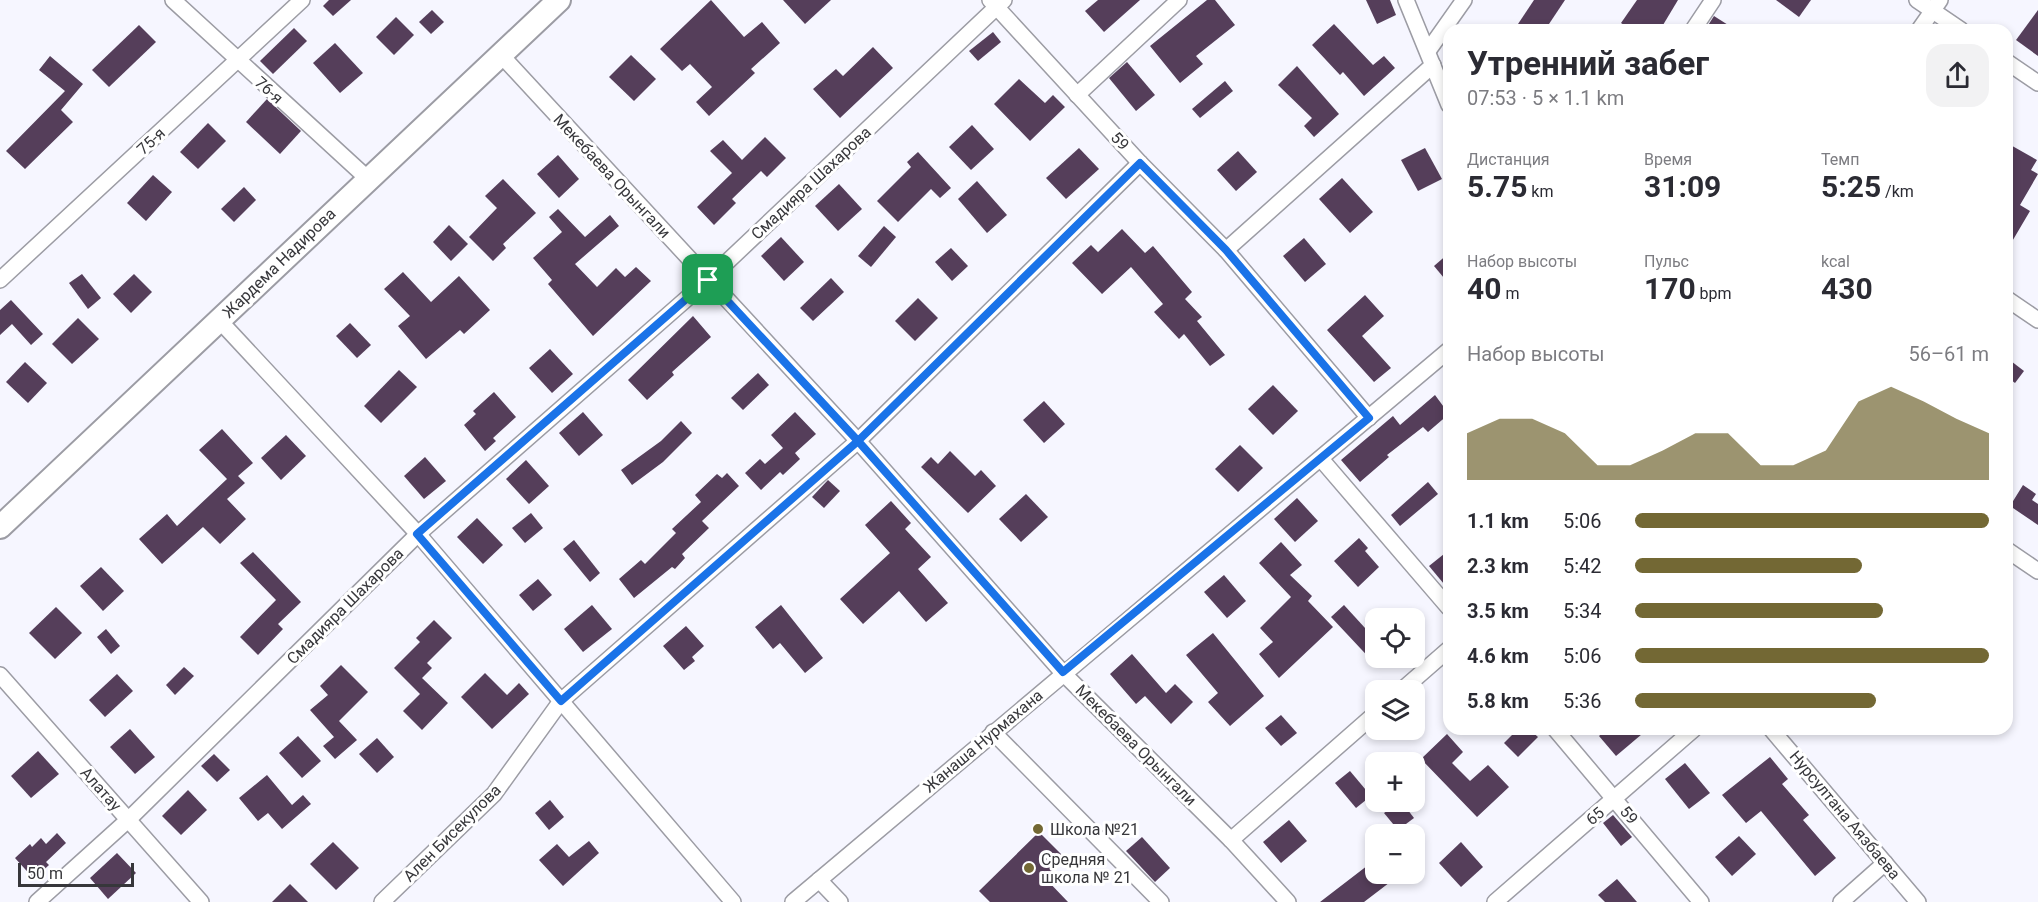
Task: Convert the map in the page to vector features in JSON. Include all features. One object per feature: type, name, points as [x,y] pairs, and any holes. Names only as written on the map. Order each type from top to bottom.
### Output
[{"type":"highway","name":"Жардема Надирова","points":[[0,527],[367,178],[559,0]]},
{"type":"street","name":"76-я","points":[[172,0],[237,62],[367,178]]},
{"type":"street","name":"75-я","points":[[0,280],[302,0]]},
{"type":"street","points":[[1077,95],[1179,0]]},
{"type":"street","points":[[1406,0],[1443,89]]},
{"type":"street","points":[[1450,24],[1464,0]]},
{"type":"street","points":[[1697,24],[1713,0]]},
{"type":"street","points":[[1917,0],[1936,5],[1955,24]]},
{"type":"street","name":"59","points":[[996,2],[1140,163],[1226,250],[1369,418]]},
{"type":"street","name":"Смадияра Шахарова","points":[[37,902],[128,820],[417,534],[708,280],[996,2]]},
{"type":"street","points":[[1923,24],[1936,5]]},
{"type":"street","points":[[1226,250],[1431,58],[1443,37]]},
{"type":"street","name":"Мекебаева Орынгали","points":[[501,55],[858,441],[1063,672],[1231,840],[1288,902]]},
{"type":"street","points":[[2013,66],[2038,83]]},
{"type":"street","name":"Ален Бисекулова","points":[[382,902],[494,794],[561,701],[858,441],[1140,163]]},
{"type":"street","points":[[2013,302],[2038,320]]},
{"type":"street","points":[[219,320],[417,534],[733,902]]},
{"type":"street","name":"Жанаша Нурмахана","points":[[793,902],[1063,672],[1443,355]]},
{"type":"street","points":[[1321,459],[1443,601]]},
{"type":"street","points":[[2013,554],[2038,571]]},
{"type":"street","points":[[1413,680],[1443,654]]},
{"type":"street","name":"Алатау","points":[[0,675],[201,902]]},
{"type":"street","points":[[1231,840],[1365,723]]},
{"type":"street","points":[[993,732],[1161,902]]},
{"type":"street","name":"59","points":[[1560,735],[1701,902]]},
{"type":"street","name":"65","points":[[1495,902],[1687,735]]},
{"type":"street","name":"Нурсултана Аязбаева","points":[[1776,735],[1918,902]]},
{"type":"street","points":[[1841,902],[1886,863]]},
{"type":"street","points":[[819,880],[840,902]]},
{"type":"building","points":[[329,0],[351,0],[333,16],[323,6]]},
{"type":"building","points":[[711,0],[744,37],[762,22],[780,43],[751,69],[755,73],[709,116],[696,102],[712,87],[690,64],[682,71],[660,49]]},
{"type":"building","points":[[783,0],[831,0],[805,24]]},
{"type":"building","points":[[1098,0],[1140,0],[1104,32],[1085,11]]},
{"type":"building","points":[[1207,0],[1215,0],[1235,25],[1196,56],[1203,64],[1180,83],[1150,46]]},
{"type":"building","points":[[1366,0],[1390,0],[1396,15],[1377,24]]},
{"type":"building","points":[[1534,0],[1565,0],[1549,24],[1518,24]]},
{"type":"building","points":[[1637,0],[1678,0],[1664,24],[1621,23]]},
{"type":"building","points":[[1776,0],[1811,0],[1799,17]]},
{"type":"building","points":[[432,10],[444,22],[431,34],[419,22]]},
{"type":"building","points":[[2038,10],[2038,56],[2016,40]]},
{"type":"building","points":[[1714,16],[1727,24],[1709,24]]},
{"type":"building","points":[[396,17],[414,35],[394,55],[376,37]]},
{"type":"building","points":[[1334,24],[1373,65],[1384,56],[1395,68],[1364,96],[1343,72],[1340,75],[1312,45]]},
{"type":"building","points":[[139,25],[156,42],[109,87],[92,70]]},
{"type":"building","points":[[294,28],[307,41],[273,74],[260,61]]},
{"type":"building","points":[[993,32],[1001,42],[978,61],[969,51]]},
{"type":"building","points":[[335,43],[363,73],[340,93],[313,63]]},
{"type":"building","points":[[873,47],[893,68],[840,118],[813,89],[836,69],[843,76]]},
{"type":"building","points":[[631,55],[656,79],[634,101],[609,77]]},
{"type":"building","points":[[50,56],[83,84],[61,110],[73,122],[25,169],[6,151],[65,91],[39,70]]},
{"type":"building","points":[[1127,62],[1155,95],[1136,111],[1109,78]]},
{"type":"building","points":[[1297,66],[1339,114],[1314,137],[1304,126],[1312,118],[1278,85]]},
{"type":"building","points":[[1019,79],[1045,103],[1053,95],[1065,107],[1030,141],[994,104]]},
{"type":"building","points":[[1225,81],[1233,91],[1200,118],[1192,109]]},
{"type":"building","points":[[267,99],[301,131],[280,154],[246,122]]},
{"type":"building","points":[[208,123],[226,141],[198,169],[180,152]]},
{"type":"building","points":[[972,125],[994,149],[971,170],[949,147]]},
{"type":"building","points":[[765,137],[786,158],[767,177],[761,171],[732,199],[736,203],[714,225],[697,207],[732,173],[710,151],[723,140],[742,160]]},
{"type":"building","points":[[2013,146],[2037,160],[2031,170],[2038,174],[2020,205],[2030,211],[2013,240]]},
{"type":"building","points":[[1079,148],[1099,169],[1066,199],[1046,178]]},
{"type":"building","points":[[1425,148],[1442,179],[1418,191],[1401,160]]},
{"type":"building","points":[[1238,151],[1257,172],[1236,191],[1217,170]]},
{"type":"building","points":[[918,152],[951,188],[940,198],[931,189],[898,222],[877,201],[911,167],[907,162]]},
{"type":"building","points":[[558,155],[579,179],[559,198],[537,174]]},
{"type":"building","points":[[153,175],[172,192],[146,221],[127,203]]},
{"type":"building","points":[[1342,178],[1373,212],[1350,233],[1319,199]]},
{"type":"building","points":[[503,179],[536,213],[503,244],[506,248],[493,261],[469,237],[497,208],[485,196]]},
{"type":"building","points":[[977,181],[1007,215],[987,233],[958,199]]},
{"type":"building","points":[[839,184],[862,209],[838,231],[815,206]]},
{"type":"building","points":[[244,187],[256,200],[234,222],[221,209]]},
{"type":"building","points":[[558,209],[585,237],[610,215],[619,226],[575,264],[597,287],[616,268],[625,277],[636,267],[651,281],[593,336],[548,284],[552,280],[533,258],[562,232],[549,217]]},
{"type":"building","points":[[449,225],[468,244],[451,261],[433,242]]},
{"type":"building","points":[[884,226],[896,237],[871,267],[858,256]]},
{"type":"building","points":[[1122,229],[1145,253],[1153,246],[1192,292],[1185,299],[1202,317],[1197,321],[1225,355],[1210,366],[1184,334],[1179,339],[1154,312],[1163,304],[1131,267],[1102,294],[1072,263],[1091,245],[1098,252]]},
{"type":"building","points":[[781,237],[804,262],[784,281],[761,256]]},
{"type":"building","points":[[1304,238],[1326,264],[1305,282],[1283,256]]},
{"type":"building","points":[[951,248],[968,266],[952,281],[935,262]]},
{"type":"building","points":[[1443,258],[1443,277],[1434,266]]},
{"type":"building","points":[[403,272],[431,302],[459,276],[490,310],[464,334],[460,330],[426,359],[398,326],[410,316],[384,289]]},
{"type":"building","points":[[82,274],[101,298],[88,309],[69,283]]},
{"type":"building","points":[[134,274],[152,292],[131,313],[113,294]]},
{"type":"building","points":[[831,278],[844,292],[813,321],[800,308]]},
{"type":"building","points":[[1365,295],[1384,316],[1362,336],[1391,368],[1374,382],[1327,330]]},
{"type":"building","points":[[918,298],[938,318],[915,341],[895,321]]},
{"type":"building","points":[[11,300],[43,334],[31,345],[12,324],[0,335],[0,310]]},
{"type":"building","points":[[693,316],[711,337],[672,372],[674,375],[647,400],[628,380]]},
{"type":"building","points":[[78,318],[99,339],[72,364],[52,344]]},
{"type":"building","points":[[350,323],[371,345],[357,358],[336,336]]},
{"type":"building","points":[[550,349],[573,374],[552,393],[529,368]]},
{"type":"building","points":[[25,362],[47,383],[28,403],[6,382]]},
{"type":"building","points":[[2013,363],[2024,371],[2015,383],[2013,382]]},
{"type":"building","points":[[399,370],[417,387],[381,423],[364,406]]},
{"type":"building","points":[[758,373],[769,385],[743,410],[731,398]]},
{"type":"building","points":[[1273,385],[1298,411],[1273,435],[1248,409]]},
{"type":"building","points":[[494,392],[516,417],[493,438],[496,441],[485,451],[464,425],[476,414],[473,411]]},
{"type":"building","points":[[1435,395],[1443,406],[1443,419],[1428,432],[1423,427],[1387,455],[1389,457],[1360,482],[1341,460],[1393,416],[1400,425]]},
{"type":"building","points":[[1044,401],[1065,424],[1044,443],[1023,420]]},
{"type":"building","points":[[583,412],[603,435],[579,456],[559,433]]},
{"type":"building","points":[[795,412],[816,434],[795,453],[800,459],[783,475],[780,472],[761,490],[745,473],[760,459],[765,464],[783,448],[771,435]]},
{"type":"building","points":[[681,421],[692,433],[663,462],[632,485],[621,470],[661,441]]},
{"type":"building","points":[[222,429],[253,463],[238,476],[245,483],[227,499],[246,519],[220,544],[203,527],[162,564],[139,539],[167,514],[177,526],[227,479],[199,450]]},
{"type":"building","points":[[286,435],[306,456],[281,480],[261,458]]},
{"type":"building","points":[[1240,445],[1263,468],[1238,492],[1215,469]]},
{"type":"building","points":[[950,451],[975,476],[981,470],[996,486],[968,513],[921,467],[931,457],[938,464]]},
{"type":"building","points":[[425,457],[446,481],[424,499],[404,476]]},
{"type":"building","points":[[526,460],[549,486],[529,504],[506,479]]},
{"type":"building","points":[[727,473],[739,486],[702,521],[709,528],[682,554],[685,558],[675,569],[672,567],[634,598],[619,579],[641,560],[645,564],[676,533],[672,529],[701,502],[695,495],[717,474],[722,478]]},
{"type":"building","points":[[828,480],[840,491],[824,508],[812,497]]},
{"type":"building","points":[[1428,482],[1438,494],[1400,526],[1391,515]]},
{"type":"building","points":[[2023,485],[2036,494],[2032,500],[2038,504],[2038,525],[2013,508],[2013,501]]},
{"type":"building","points":[[1026,494],[1048,517],[1021,542],[999,519]]},
{"type":"building","points":[[1297,498],[1318,521],[1295,542],[1274,519]]},
{"type":"building","points":[[891,501],[911,523],[905,529],[931,557],[918,569],[948,603],[926,622],[899,591],[863,624],[840,599],[890,553],[865,525]]},
{"type":"building","points":[[531,513],[543,528],[525,543],[512,528]]},
{"type":"building","points":[[477,518],[503,545],[483,564],[457,537]]},
{"type":"building","points":[[1359,538],[1368,548],[1365,551],[1379,567],[1358,587],[1334,561]]},
{"type":"building","points":[[574,540],[600,573],[590,582],[563,549]]},
{"type":"building","points":[[1281,542],[1302,565],[1290,575],[1312,596],[1308,601],[1333,627],[1279,678],[1259,654],[1273,642],[1260,628],[1291,597],[1259,563]]},
{"type":"building","points":[[253,552],[301,602],[278,624],[283,629],[258,655],[240,637],[276,600],[240,563]]},
{"type":"building","points":[[1443,555],[1443,583],[1429,566]]},
{"type":"building","points":[[101,567],[124,591],[103,611],[80,586]]},
{"type":"building","points":[[1224,575],[1246,601],[1227,618],[1204,592]]},
{"type":"building","points":[[538,579],[552,595],[533,611],[519,595]]},
{"type":"building","points":[[592,605],[612,629],[583,652],[564,629]]},
{"type":"building","points":[[781,605],[823,658],[805,673],[780,643],[773,649],[755,627]]},
{"type":"building","points":[[1344,605],[1365,628],[1365,653],[1331,617]]},
{"type":"building","points":[[56,607],[82,633],[55,659],[29,633]]},
{"type":"building","points":[[434,620],[452,638],[427,663],[432,668],[422,678],[448,703],[422,730],[403,711],[420,694],[394,668],[420,642],[416,638]]},
{"type":"building","points":[[686,626],[704,646],[692,657],[695,661],[684,670],[663,646]]},
{"type":"building","points":[[106,629],[120,646],[111,654],[97,637]]},
{"type":"building","points":[[1213,633],[1264,696],[1230,726],[1208,702],[1218,693],[1186,655]]},
{"type":"building","points":[[1132,654],[1166,693],[1175,684],[1193,702],[1171,724],[1145,696],[1136,704],[1110,674]]},
{"type":"building","points":[[341,665],[368,692],[339,721],[357,740],[335,759],[323,746],[334,737],[310,710],[328,695],[320,686]]},
{"type":"building","points":[[184,667],[194,676],[175,695],[166,685]]},
{"type":"building","points":[[485,673],[507,695],[519,683],[529,694],[492,729],[461,697]]},
{"type":"building","points":[[117,674],[133,691],[105,717],[89,700]]},
{"type":"building","points":[[1281,715],[1297,733],[1281,746],[1265,728]]},
{"type":"building","points":[[130,729],[155,757],[135,774],[110,747]]},
{"type":"building","points":[[1446,735],[1463,752],[1452,763],[1470,781],[1488,765],[1509,787],[1477,817],[1425,763],[1425,755]]},
{"type":"building","points":[[1512,735],[1536,735],[1538,737],[1518,757],[1504,743]]},
{"type":"building","points":[[1600,735],[1641,735],[1616,756]]},
{"type":"building","points":[[298,736],[321,761],[302,778],[279,753]]},
{"type":"building","points":[[377,738],[394,757],[377,773],[359,754]]},
{"type":"building","points":[[38,751],[59,774],[31,798],[11,776]]},
{"type":"building","points":[[214,754],[230,770],[217,782],[201,766]]},
{"type":"building","points":[[1770,757],[1788,779],[1782,784],[1809,815],[1803,820],[1836,858],[1815,876],[1761,811],[1746,823],[1722,795]]},
{"type":"building","points":[[1685,763],[1710,793],[1689,809],[1665,779]]},
{"type":"building","points":[[1350,771],[1365,789],[1365,801],[1356,808],[1335,783]]},
{"type":"building","points":[[267,775],[292,805],[303,795],[311,804],[282,829],[268,813],[258,821],[239,798]]},
{"type":"building","points":[[188,790],[207,810],[181,835],[162,816]]},
{"type":"building","points":[[550,800],[564,817],[549,830],[535,813]]},
{"type":"building","points":[[1409,812],[1414,818],[1406,824],[1393,824],[1384,813]]},
{"type":"building","points":[[1613,815],[1632,837],[1621,846],[1603,823]]},
{"type":"building","points":[[1289,820],[1307,841],[1281,863],[1263,842]]},
{"type":"building","name":"Средняя школа № 21","points":[[1039,832],[1065,858],[1045,878],[1068,902],[990,902],[979,891]]},
{"type":"building","points":[[57,833],[66,843],[46,862],[49,865],[34,879],[15,858],[30,844],[32,847],[41,838],[46,844]]},
{"type":"building","points":[[1739,836],[1756,854],[1732,876],[1715,857]]},
{"type":"building","points":[[1142,837],[1170,868],[1155,882],[1126,851]]},
{"type":"building","points":[[589,841],[599,853],[563,886],[539,860],[557,844],[569,857]]},
{"type":"building","points":[[333,842],[359,868],[336,890],[310,864]]},
{"type":"building","points":[[1461,842],[1483,867],[1461,887],[1439,863]]},
{"type":"building","points":[[117,853],[136,873],[108,899],[90,878]]},
{"type":"building","points":[[1365,867],[1365,884],[1388,884],[1364,902],[1320,902]]},
{"type":"building","points":[[1617,879],[1637,902],[1605,902],[1598,895]]},
{"type":"building","points":[[290,884],[308,902],[272,902]]},
{"type":"place","name":"Школа №21","points":[[1038,829]]},
{"type":"place","name":"Средняя школа № 21","points":[[1029,868]]},
{"type":"route","points":[[708,280],[417,534],[561,701],[858,441],[1063,672],[1369,418],[1226,250],[1140,163],[858,441],[708,280]]}]
